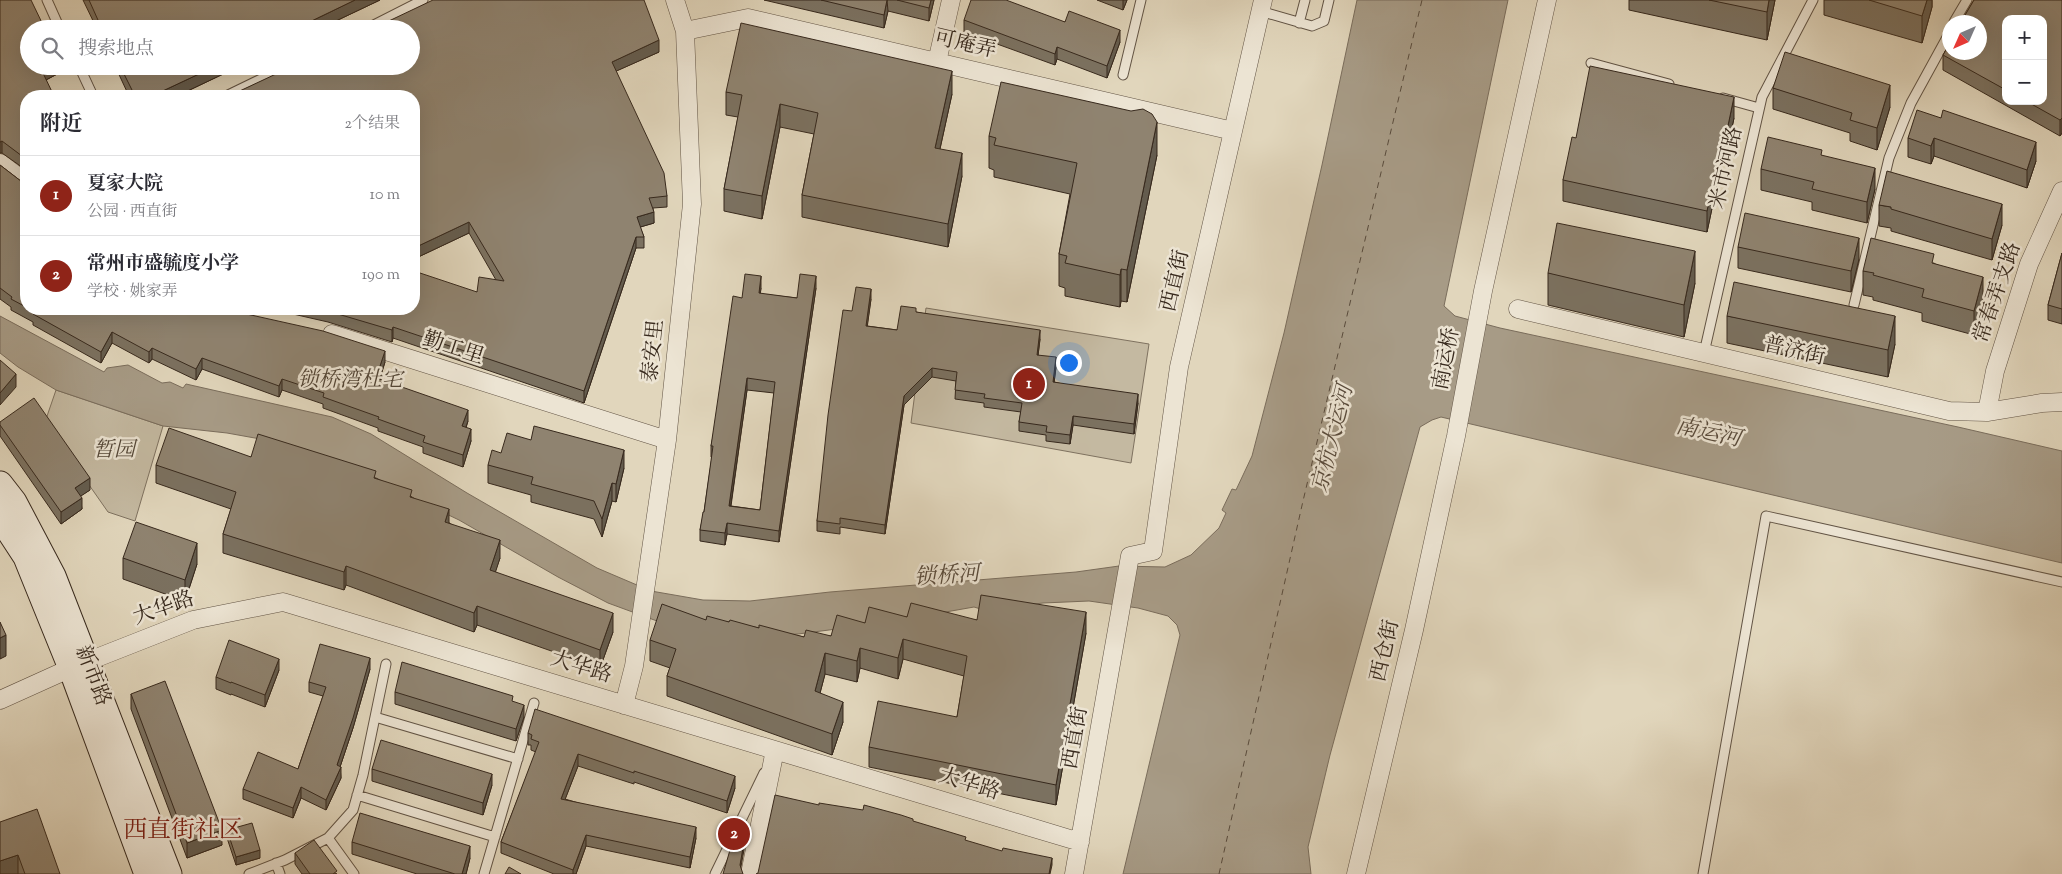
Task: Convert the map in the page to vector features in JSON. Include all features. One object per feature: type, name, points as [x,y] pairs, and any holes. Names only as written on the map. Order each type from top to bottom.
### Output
[{"type":"street","name":"泰安里","points":[[624,705],[634,666],[667,440],[692,204],[685,31],[675,0]]},
{"type":"street","points":[[937,62],[951,0]]},
{"type":"street","name":"南运桥","points":[[1456,436],[1484,291],[1547,0]]},
{"type":"street","name":"西直街","points":[[1074,874],[1130,556],[1153,551],[1179,368],[1261,5]]},
{"type":"street","name":"可庵弄","points":[[685,31],[748,18],[1233,131]]},
{"type":"street","points":[[0,162],[20,178]]},
{"type":"street","name":"常春弄支路","points":[[1987,412],[1995,371],[2029,264],[2062,191]]},
{"type":"street","name":"普济街","points":[[1518,308],[1949,411],[1987,412],[2042,403],[2062,402]]},
{"type":"street","name":"勤工里","points":[[317,330],[667,440]]},
{"type":"street","name":"西仓街","points":[[1356,874],[1414,630],[1456,436]]},
{"type":"street","name":"新市路","points":[[0,484],[14,502],[53,576],[79,665],[147,874]]},
{"type":"street","name":"新市路","points":[[0,517],[26,557],[79,665],[169,874]]},
{"type":"street","name":"大华路","points":[[0,700],[79,665],[193,620],[283,602],[1080,842]]},
{"type":"street","points":[[750,874],[775,750]]},
{"type":"lane","points":[[47,0],[56,20]]},
{"type":"lane","points":[[384,20],[423,0]]},
{"type":"lane","points":[[1123,75],[1141,0]]},
{"type":"lane","points":[[1299,22],[1305,0]]},
{"type":"lane","points":[[1261,5],[1312,26],[1324,21],[1329,0]]},
{"type":"lane","name":"米市河路","points":[[1704,353],[1762,97],[1812,0]]},
{"type":"lane","points":[[1958,15],[1966,0]]},
{"type":"lane","points":[[1854,305],[1889,158],[1911,103],[1942,47]]},
{"type":"lane","points":[[1590,62],[1675,85]]},
{"type":"lane","points":[[82,75],[90,90]]},
{"type":"lane","points":[[238,90],[269,75]]},
{"type":"lane","points":[[1712,95],[1759,108]]},
{"type":"lane","points":[[1703,874],[1766,516],[2062,582]]},
{"type":"lane","points":[[248,874],[276,864],[328,838],[353,810],[358,795],[386,664]]},
{"type":"lane","points":[[484,874],[534,703]]},
{"type":"lane","points":[[375,717],[518,760]]},
{"type":"lane","points":[[715,874],[775,750]]},
{"type":"lane","points":[[358,795],[495,837]]},
{"type":"lane","points":[[328,838],[354,874]]},
{"type":"lane","points":[[276,864],[280,874]]},
{"type":"green space","points":[[926,308],[1149,344],[1131,463],[911,423]]},
{"type":"green space","name":"暂园","points":[[56,390],[163,426],[135,521],[108,512],[45,422]]},
{"type":"water","points":[[1357,0],[1508,0],[1444,306],[1455,316],[1500,328],[2062,451],[2062,563],[1441,417],[1420,427],[1330,755],[1308,847],[1311,874],[1123,874],[1180,635],[1177,625],[1168,616],[1138,608],[1089,601],[1043,603],[984,610],[974,607],[883,623],[798,634],[722,637],[657,621],[608,603],[558,577],[459,520],[386,485],[277,442],[227,433],[163,426],[56,390],[18,367],[0,353],[0,316],[104,372],[107,368],[128,365],[162,383],[170,382],[183,388],[186,384],[332,417],[371,434],[467,493],[597,568],[651,591],[703,600],[750,601],[830,592],[1076,572],[1119,566],[1165,567],[1191,555],[1219,528],[1226,513],[1222,510],[1232,489],[1236,490],[1252,456],[1284,333]]},
{"type":"building","points":[[0,0],[31,0],[41,20],[20,20],[20,75],[44,75],[51,90],[20,90],[20,154],[2,141],[0,142]]},
{"type":"building","points":[[89,0],[355,0],[314,20],[98,20]]},
{"type":"building","points":[[433,0],[644,0],[659,40],[612,62],[664,173],[667,196],[649,198],[654,212],[637,217],[644,237],[636,237],[584,391],[393,327],[392,330],[341,315],[420,315],[420,273],[477,292],[479,277],[504,281],[469,222],[420,245],[420,90],[242,90],[274,75],[420,75],[420,20],[391,20]]},
{"type":"building","points":[[821,0],[887,0],[884,15]]},
{"type":"building","points":[[897,0],[931,0],[929,8]]},
{"type":"building","points":[[971,0],[1006,0],[1065,22],[1069,11],[1120,30],[1107,66],[1057,47],[1055,54],[964,20]]},
{"type":"building","points":[[1709,0],[1769,0],[1767,12]]},
{"type":"building","points":[[1869,0],[1927,0],[1922,16]]},
{"type":"building","points":[[1974,0],[2062,0],[2062,118],[2060,120],[2033,105],[2047,105],[2047,15],[2002,15],[2002,88],[1952,60],[1987,60],[1987,15],[1965,15]]},
{"type":"building","points":[[741,23],[952,71],[935,148],[962,153],[948,224],[802,195],[818,113],[780,104],[762,196],[724,189],[742,95],[726,92]]},
{"type":"building","points":[[1785,52],[1890,85],[1877,128],[1850,120],[1852,113],[1773,88]]},
{"type":"building","points":[[1590,66],[1734,97],[1725,140],[1722,140],[1707,211],[1563,180],[1572,137],[1576,138]]},
{"type":"building","points":[[124,75],[197,75],[165,90],[132,90]]},
{"type":"building","points":[[1001,82],[1131,111],[1143,109],[1152,114],[1157,122],[1127,270],[1121,269],[1120,275],[1065,263],[1067,256],[1059,254],[1077,163],[994,145],[996,138],[989,136]]},
{"type":"building","points":[[1917,110],[1941,118],[1943,110],[2036,142],[2027,170],[1934,138],[1931,146],[1908,138]]},
{"type":"building","points":[[1768,137],[1822,150],[1821,155],[1875,168],[1867,202],[1812,189],[1814,182],[1761,169]]},
{"type":"building","points":[[0,165],[20,180],[20,304],[11,299],[12,297],[0,288]]},
{"type":"building","points":[[1887,171],[2002,204],[1992,239],[1891,209],[1891,207],[1879,205]]},
{"type":"building","points":[[1745,213],[1859,238],[1851,271],[1738,247]]},
{"type":"building","points":[[1557,223],[1695,251],[1684,305],[1548,273]]},
{"type":"building","points":[[1871,238],[1934,254],[1932,263],[1983,277],[1974,311],[1922,297],[1924,289],[1863,271]]},
{"type":"building","points":[[2062,253],[2062,309],[2048,305]]},
{"type":"building","points":[[745,274],[761,276],[759,293],[797,298],[800,274],[816,276],[779,531],[727,523],[725,533],[700,530],[733,296],[742,298]],"holes":[[[747,378],[775,382],[760,510],[729,506]]]},
{"type":"building","points":[[1734,282],[1895,316],[1888,350],[1727,316]]},
{"type":"building","points":[[856,287],[871,289],[866,326],[897,330],[901,306],[916,308],[916,312],[1040,330],[1037,355],[1056,357],[1053,382],[1138,394],[1134,424],[1073,416],[1070,435],[1046,432],[1047,426],[1019,422],[1022,403],[984,398],[985,394],[955,390],[957,372],[932,368],[904,396],[885,525],[840,518],[840,524],[817,521],[828,415],[843,310],[852,311]]},
{"type":"building","points":[[35,315],[251,315],[323,331],[385,351],[376,378],[468,410],[462,426],[471,429],[463,455],[423,442],[425,436],[323,397],[324,393],[282,379],[279,386],[202,358],[196,369],[152,348],[149,352],[112,332],[101,352]]},
{"type":"building","points":[[0,360],[16,374],[0,393]]},
{"type":"building","points":[[34,398],[90,478],[75,488],[82,498],[61,512],[0,425],[0,422]]},
{"type":"building","points":[[534,426],[624,450],[616,484],[612,483],[602,519],[594,501],[531,484],[533,477],[488,465],[492,450],[501,453],[507,433],[531,440]]},
{"type":"building","points":[[169,428],[251,457],[258,434],[376,471],[374,478],[412,490],[410,497],[449,509],[445,522],[500,540],[490,570],[613,613],[600,650],[477,606],[474,613],[346,566],[344,572],[223,534],[236,492],[156,465]]},
{"type":"building","points":[[136,522],[197,543],[185,580],[123,558]]},
{"type":"building","points":[[981,595],[1086,612],[1056,785],[869,747],[878,701],[957,717],[967,656],[903,639],[898,658],[860,648],[857,661],[825,653],[815,691],[843,702],[832,734],[667,676],[676,649],[650,640],[662,604],[706,620],[707,616],[759,628],[759,625],[804,637],[806,630],[831,636],[837,615],[865,623],[869,607],[907,617],[911,603],[977,620]]},
{"type":"building","points":[[0,622],[6,635],[0,638]]},
{"type":"building","points":[[229,640],[279,659],[265,695],[216,677]]},
{"type":"building","points":[[320,644],[370,658],[337,765],[341,767],[326,800],[301,787],[293,808],[243,789],[258,752],[298,769],[326,687],[309,682]]},
{"type":"building","points":[[402,662],[513,696],[512,701],[524,705],[516,729],[395,692]]},
{"type":"building","points":[[165,681],[222,830],[187,843],[131,694]]},
{"type":"building","points":[[535,709],[735,776],[727,801],[578,754],[561,799],[696,827],[690,857],[586,835],[573,870],[501,842],[539,742],[531,739],[532,735],[528,733]]},
{"type":"building","points":[[381,740],[492,774],[483,803],[372,769]]},
{"type":"building","points":[[775,795],[819,805],[819,803],[863,810],[864,805],[913,819],[913,821],[966,837],[965,840],[1002,851],[1003,848],[1052,858],[1049,874],[756,874],[758,873]]},
{"type":"building","points":[[37,809],[60,874],[25,874],[18,855],[0,861],[0,822]]},
{"type":"building","points":[[360,813],[470,846],[462,874],[455,874],[352,842]]},
{"type":"building","points":[[252,823],[260,850],[236,857],[227,830]]},
{"type":"building","points":[[314,840],[337,871],[333,874],[310,874],[295,853]]},
{"type":"building","points":[[735,840],[744,842],[740,865],[743,874],[723,874],[730,850]]},
{"type":"building","points":[[509,867],[521,874],[505,874]]},
{"type":"ferry route","points":[[1219,874],[1303,501],[1422,0]]},
{"type":"place","name":"夏家大院","points":[[1029,384]]},
{"type":"place","name":"常州市盛毓度小学","points":[[734,834]]},
{"type":"district","name":"西直街社区","points":[[183,831]]},
{"type":"park label","name":"锁桥湾杜宅","points":[[350,381]]},
{"type":"water label","name":"南运河","points":[[1708,434]]},
{"type":"water label","name":"京杭大运河","points":[[1334,439]]},
{"type":"water label","name":"锁桥河","points":[[947,577]]}]
